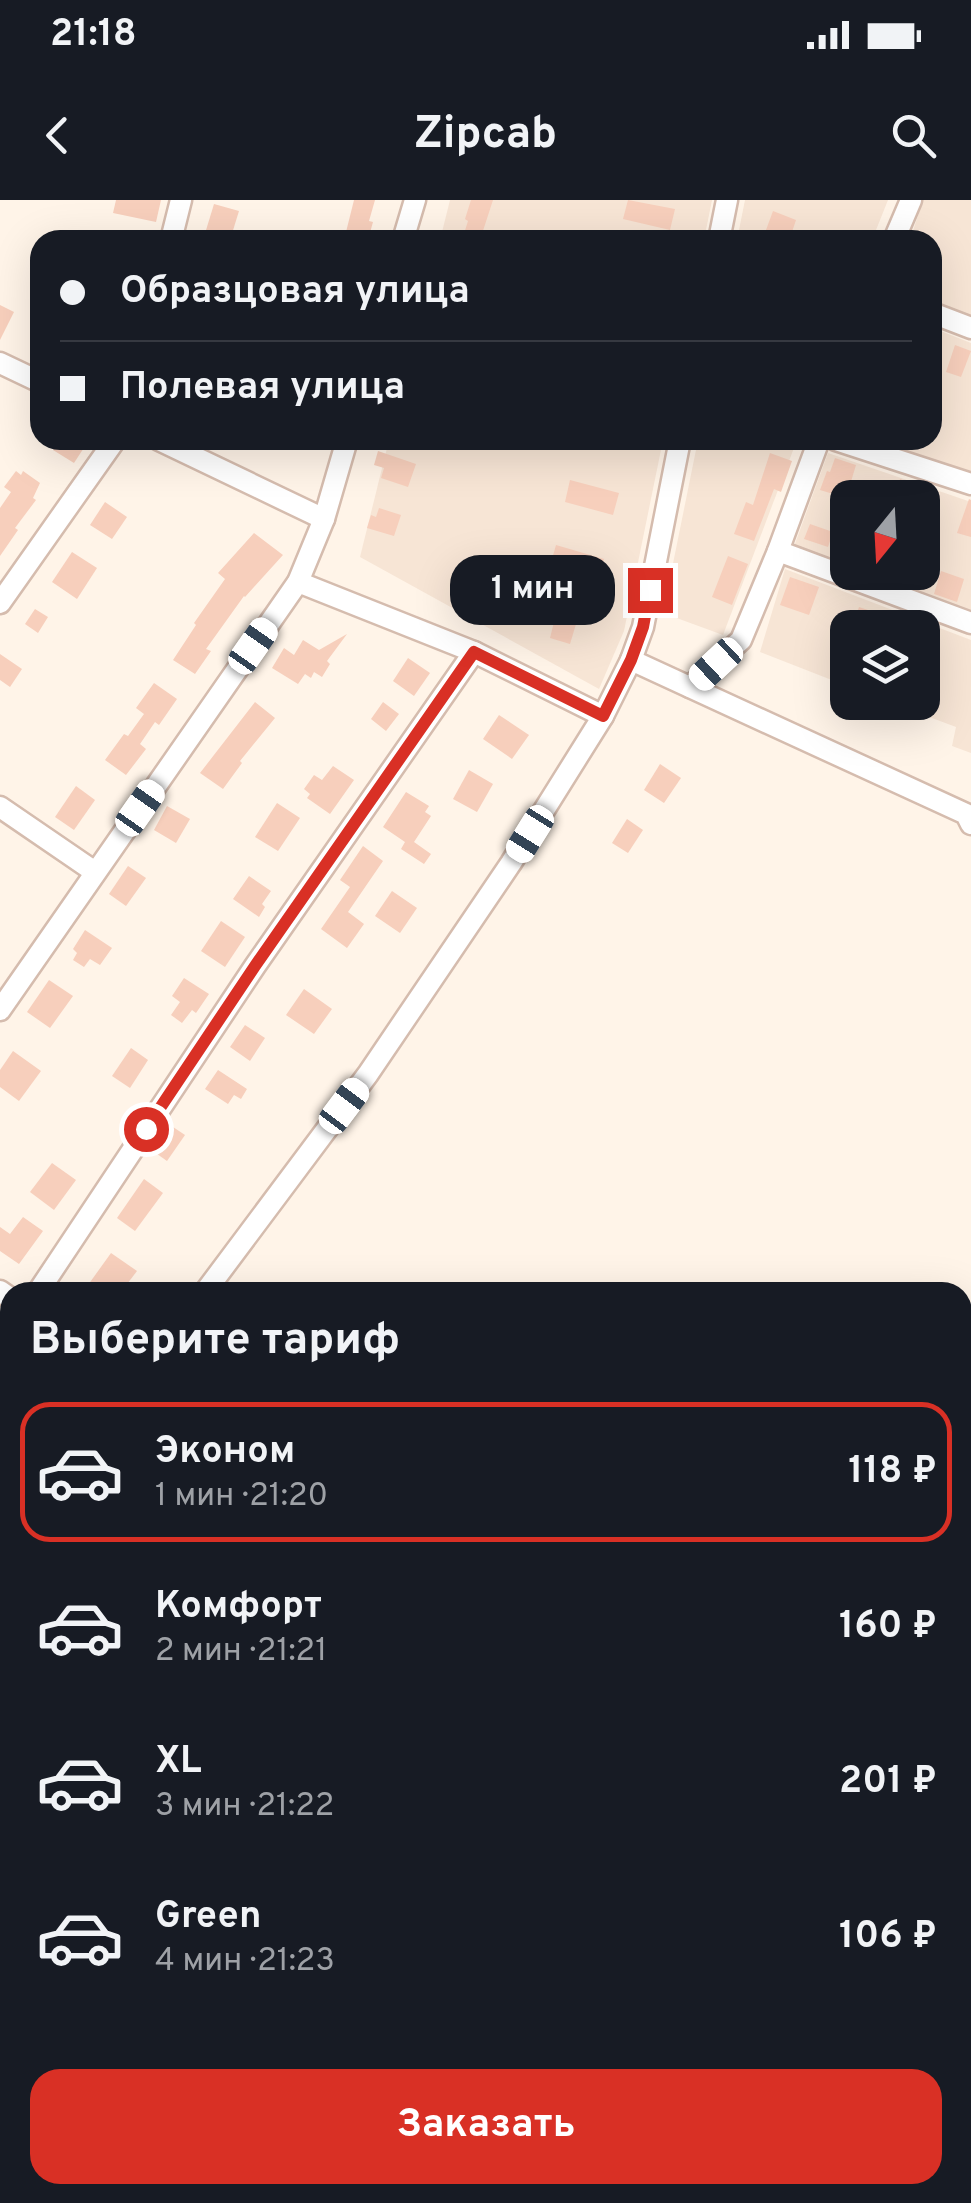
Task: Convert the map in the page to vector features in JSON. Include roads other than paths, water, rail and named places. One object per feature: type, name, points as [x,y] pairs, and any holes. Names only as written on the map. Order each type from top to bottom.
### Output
[{"type":"street","points":[[174,230],[181,200]]},
{"type":"street","points":[[406,230],[414,200]]},
{"type":"street","points":[[722,230],[727,200]]},
{"type":"street","points":[[898,230],[911,200]]},
{"type":"street","points":[[942,317],[971,328]]},
{"type":"street","points":[[0,362],[30,377]]},
{"type":"street","points":[[0,603],[108,450]]},
{"type":"street","points":[[180,450],[324,519]]},
{"type":"street","points":[[0,1010],[298,582],[324,519],[343,450]]},
{"type":"street","points":[[212,1282],[368,1074],[511,863],[603,716],[643,627],[678,450]]},
{"type":"street","points":[[690,687],[742,640],[815,450]]},
{"type":"street","points":[[867,450],[971,484]]},
{"type":"street","points":[[778,551],[971,624]]},
{"type":"street","points":[[298,582],[474,652],[603,716]]},
{"type":"street","points":[[45,1282],[255,966],[474,652]]},
{"type":"street","points":[[631,660],[966,814],[971,824]]},
{"type":"street","points":[[0,807],[95,872]]}]
